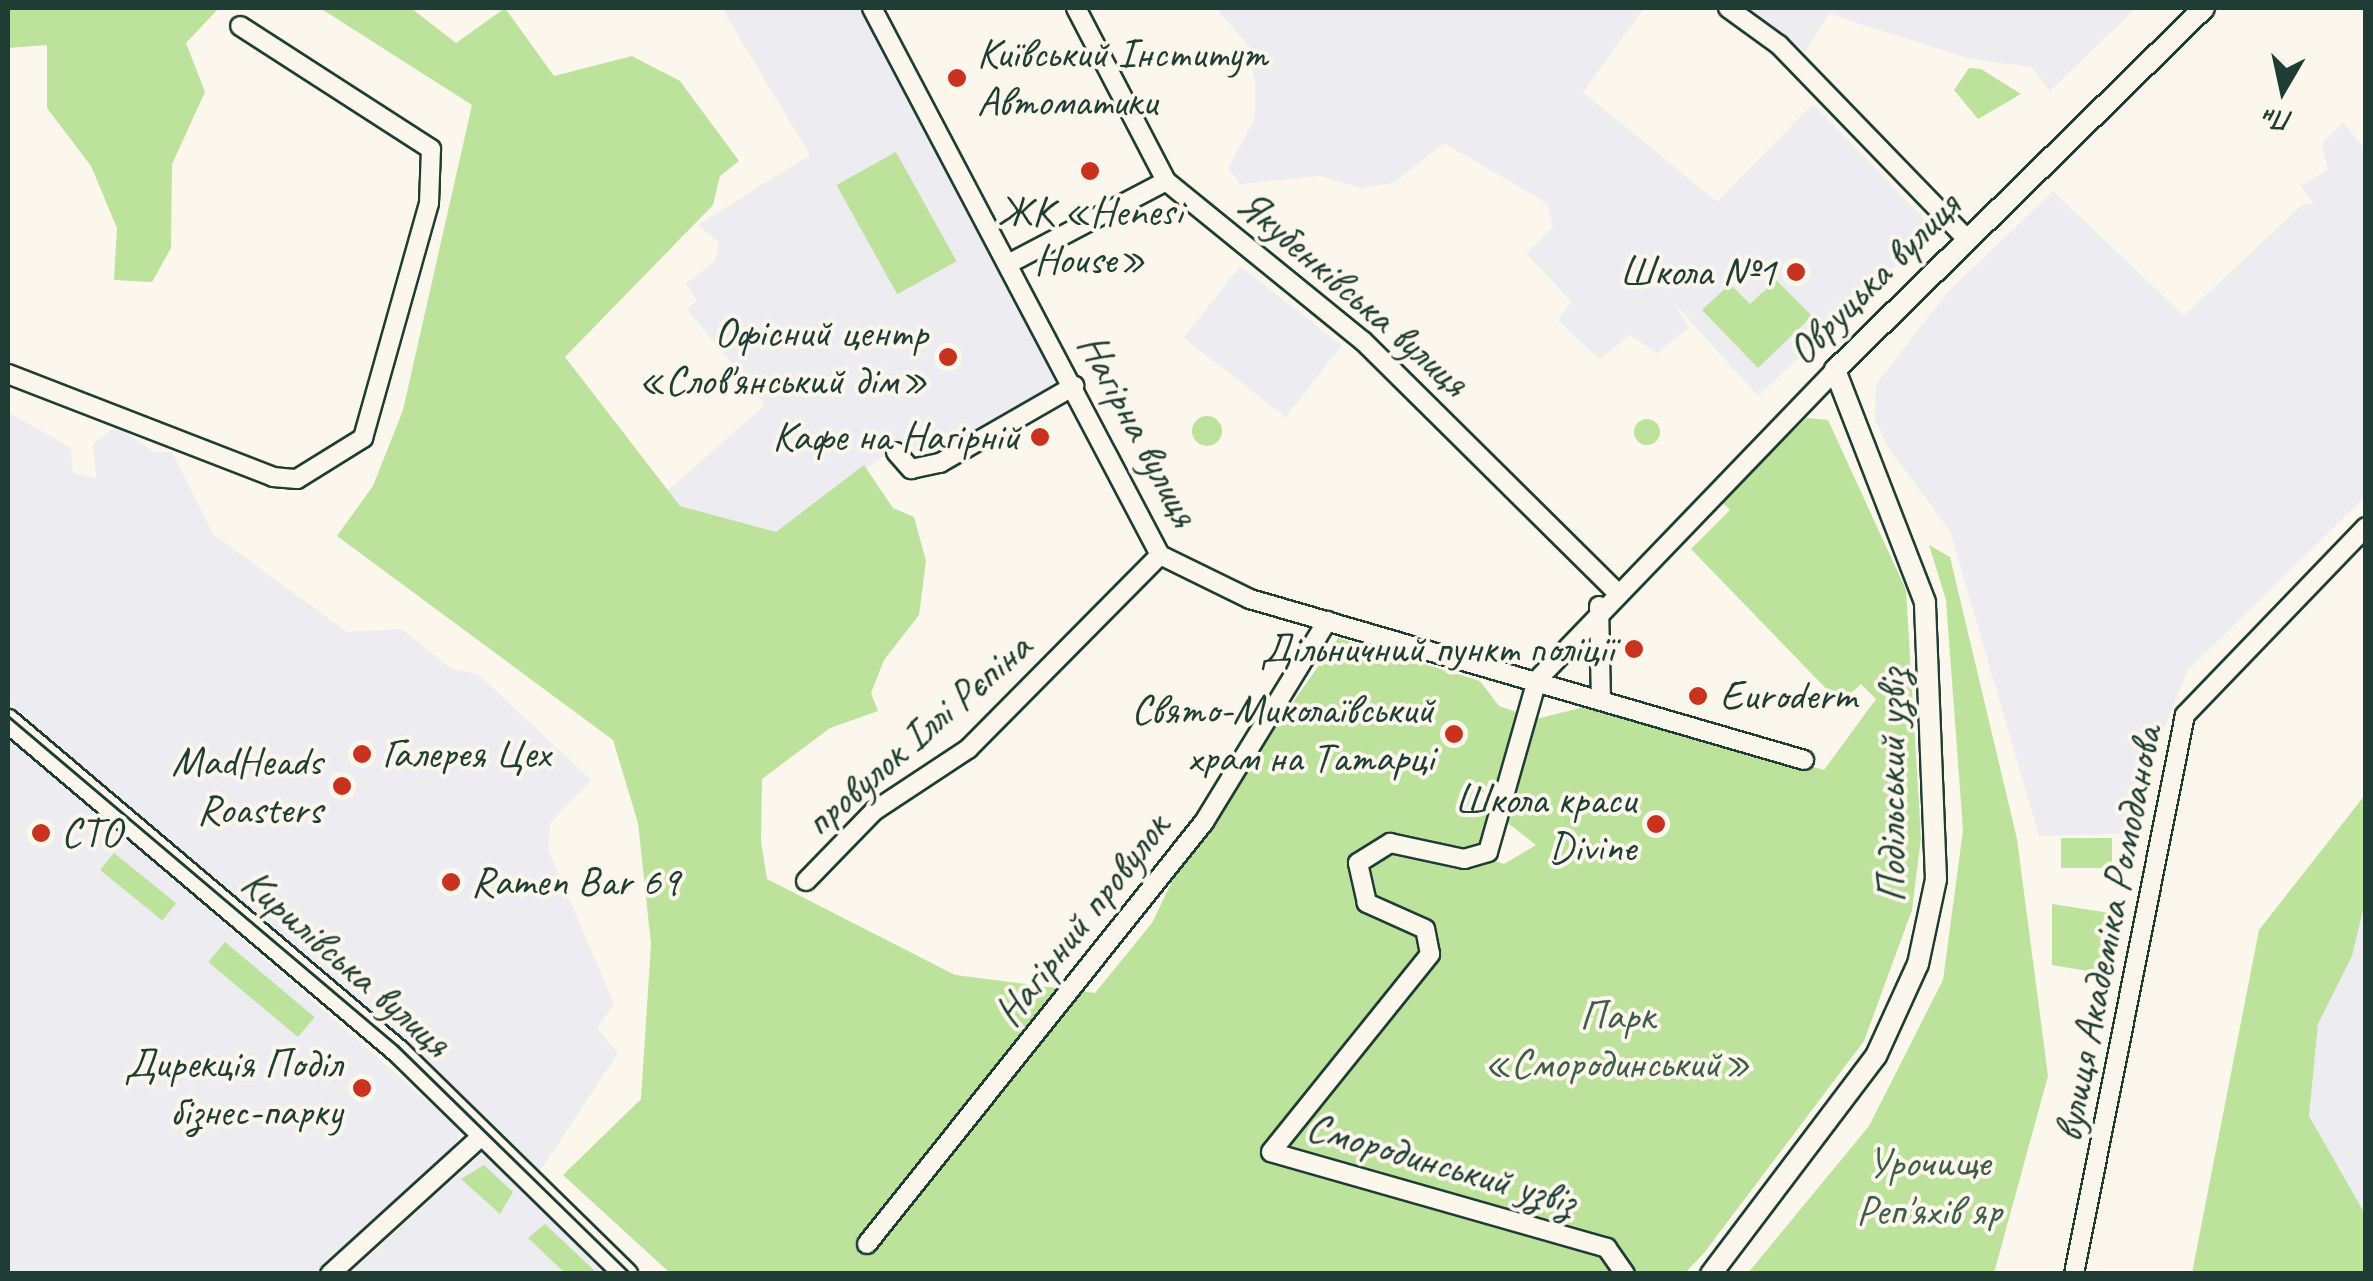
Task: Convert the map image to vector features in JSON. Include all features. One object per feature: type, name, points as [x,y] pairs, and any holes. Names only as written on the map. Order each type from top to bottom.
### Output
[{"type":"main road","name":"Кирилівська вулиця","points":[[8,720],[399,1052],[626,1274]]},
{"type":"street","name":"Нагірна вулиця","points":[[872,8],[1010,263],[1160,555],[1212,586],[1804,760]]},
{"type":"street","points":[[1010,263],[1166,180],[1076,8]]},
{"type":"street","points":[[1728,8],[1779,45],[1966,238]]},
{"type":"street","name":"Овруцька вулиця","points":[[1536,680],[1599,606],[1966,238],[2204,8]]},
{"type":"street","points":[[8,374],[244,472],[297,479],[363,438],[428,203],[431,149],[240,26]]},
{"type":"street","name":"Якубенківська вулиця","points":[[1166,180],[1363,342],[1615,590]]},
{"type":"street","name":"Подільський узвіз","points":[[1710,1274],[1876,1056],[1918,964],[1936,879],[1925,602],[1836,370]]},
{"type":"street","points":[[896,452],[911,469],[940,464],[1074,386]]},
{"type":"street","name":"вулиця Академіка Ромоданова","points":[[2074,1274],[2096,1188],[2185,715],[2366,527]]},
{"type":"street","name":"провулок Іллі Рєпіна","points":[[806,881],[874,811],[968,749],[1160,555]]},
{"type":"street","points":[[1599,606],[1601,701]]},
{"type":"street","name":"Нагірний провулок","points":[[867,1244],[1204,822],[1327,622]]},
{"type":"street","name":"Смородинський узвіз","points":[[1536,680],[1488,852],[1464,860],[1390,843],[1358,863],[1366,904],[1425,930],[1430,954],[1271,1152],[1608,1248],[1625,1274]]},
{"type":"street","points":[[330,1274],[483,1136]]},
{"type":"shaded area","points":[[722,8],[865,8],[1064,384],[929,457],[904,442],[776,532],[680,506],[667,491],[765,405],[687,309],[697,300],[686,284],[715,261],[719,243],[698,225],[810,155]]},
{"type":"shaded area","points":[[1216,8],[1644,8],[1583,92],[1717,202],[1813,104],[1934,229],[1758,396],[1674,303],[1689,328],[1657,353],[1630,335],[1599,359],[1558,320],[1571,301],[1527,254],[1553,226],[1547,203],[1444,143],[1393,183],[1360,188],[1321,176],[1240,184],[1228,168],[1255,119],[1255,81],[1246,43]]},
{"type":"shaded area","points":[[1749,8],[2136,8],[2050,91],[2031,67],[1971,59],[1829,14],[1805,52]]},
{"type":"shaded area","points":[[2343,122],[2365,149],[2365,497],[2188,670],[2121,834],[2039,836],[1950,531],[1888,447],[1875,420],[1876,384],[1949,291],[2053,191],[2184,316],[2303,204],[2314,204],[2300,186],[2328,170],[2322,143]]},
{"type":"shaded area","points":[[1240,266],[1342,345],[1286,417],[1184,338]]},
{"type":"shaded area","points":[[8,412],[71,448],[73,473],[96,478],[93,444],[116,426],[154,452],[172,452],[213,534],[347,632],[402,629],[450,668],[479,675],[591,780],[550,823],[548,849],[614,1004],[597,1028],[618,1053],[540,1171],[8,701]]},
{"type":"shaded area","points":[[8,734],[460,1130],[455,1147],[316,1273],[8,1273]]},
{"type":"shaded area","points":[[2365,902],[2365,1214],[2309,1116],[2318,1024],[2352,956]]},
{"type":"shaded area","points":[[480,1155],[492,1159],[615,1273],[349,1274]]},
{"type":"green space","points":[[8,8],[219,8],[186,43],[205,92],[172,164],[171,248],[152,282],[114,280],[117,228],[91,166],[47,108],[47,45],[8,48]]},
{"type":"green space","name":"Парк «Смородинський»","points":[[320,8],[411,8],[456,43],[505,8],[554,76],[632,56],[680,81],[739,161],[720,176],[713,205],[565,357],[680,506],[776,532],[864,465],[893,508],[914,517],[926,561],[919,615],[884,660],[871,693],[878,711],[830,728],[762,779],[761,841],[767,879],[955,975],[1095,993],[1152,923],[1183,859],[1338,638],[1480,681],[1499,706],[1536,719],[1592,705],[1824,770],[1876,699],[1861,684],[1840,703],[1691,549],[1730,510],[1721,501],[1807,418],[1828,420],[1906,590],[1921,838],[1912,910],[1864,1041],[1704,1253],[1684,1274],[670,1273],[563,1175],[641,1099],[651,944],[638,823],[613,740],[337,536],[373,486],[403,410],[472,105]],"holes":[[[1508,823],[1536,845],[1504,864],[1494,861]]]},
{"type":"green space","points":[[1969,68],[1981,69],[2021,94],[1978,119],[1954,90]]},
{"type":"green space","points":[[896,152],[957,261],[897,294],[837,185]]},
{"type":"green space","points":[[1776,280],[1812,316],[1758,368],[1702,310],[1730,284],[1750,304]]},
{"type":"green space","points":[[1207,416],[1221,425],[1222,431],[1213,445],[1207,446],[1193,437],[1192,431],[1201,417]]},
{"type":"green space","points":[[1647,419],[1656,423],[1660,432],[1656,441],[1647,445],[1638,441],[1634,432],[1638,423]]},
{"type":"green space","name":"Урочище Реп'яхів яр","points":[[1929,545],[1950,557],[2017,839],[2048,1076],[1994,1273],[1748,1273],[1869,1126],[1943,980],[1963,830],[1946,600]]},
{"type":"green space","points":[[2365,795],[2365,902],[2352,956],[2318,1024],[2309,1116],[2365,1214],[2365,1273],[2192,1273],[2259,930]]},
{"type":"green space","points":[[2061,838],[2112,838],[2112,868],[2061,868]]},
{"type":"green space","points":[[114,853],[176,903],[162,920],[100,870]]},
{"type":"green space","points":[[2052,904],[2123,915],[2112,975],[2052,965]]},
{"type":"green space","points":[[225,942],[315,1017],[298,1037],[208,962]]},
{"type":"green space","points":[[484,1165],[513,1192],[500,1214],[461,1179]]},
{"type":"green space","points":[[545,1224],[597,1273],[565,1273],[528,1238]]},
{"type":"tram line","points":[[8,716],[398,1046],[631,1274]]},
{"type":"place","name":"Київський Інститут Автоматики","points":[[957,78]]},
{"type":"place","name":"ЖК «Henesi House»","points":[[1090,171]]},
{"type":"place","name":"Школа №1","points":[[1796,272]]},
{"type":"place","name":"Офісний центр «Слов'янський дім»","points":[[948,357]]},
{"type":"place","name":"Кафе на Нагірній","points":[[1040,437]]},
{"type":"place","name":"Дільничний пункт поліції","points":[[1634,649]]},
{"type":"place","name":"Euroderm","points":[[1698,696]]},
{"type":"place","name":"Свято-Миколаївський храм на Татарці","points":[[1454,734]]},
{"type":"place","name":"Галерея Цех","points":[[362,754]]},
{"type":"place","name":"MadHeads Roasters","points":[[342,786]]},
{"type":"place","name":"Школа краси Divine","points":[[1656,824]]},
{"type":"place","name":"СТО","points":[[41,833]]},
{"type":"place","name":"Ramen Bar 69","points":[[451,882]]},
{"type":"place","name":"Дирекція Поділ бізнес-парку","points":[[362,1088]]}]
